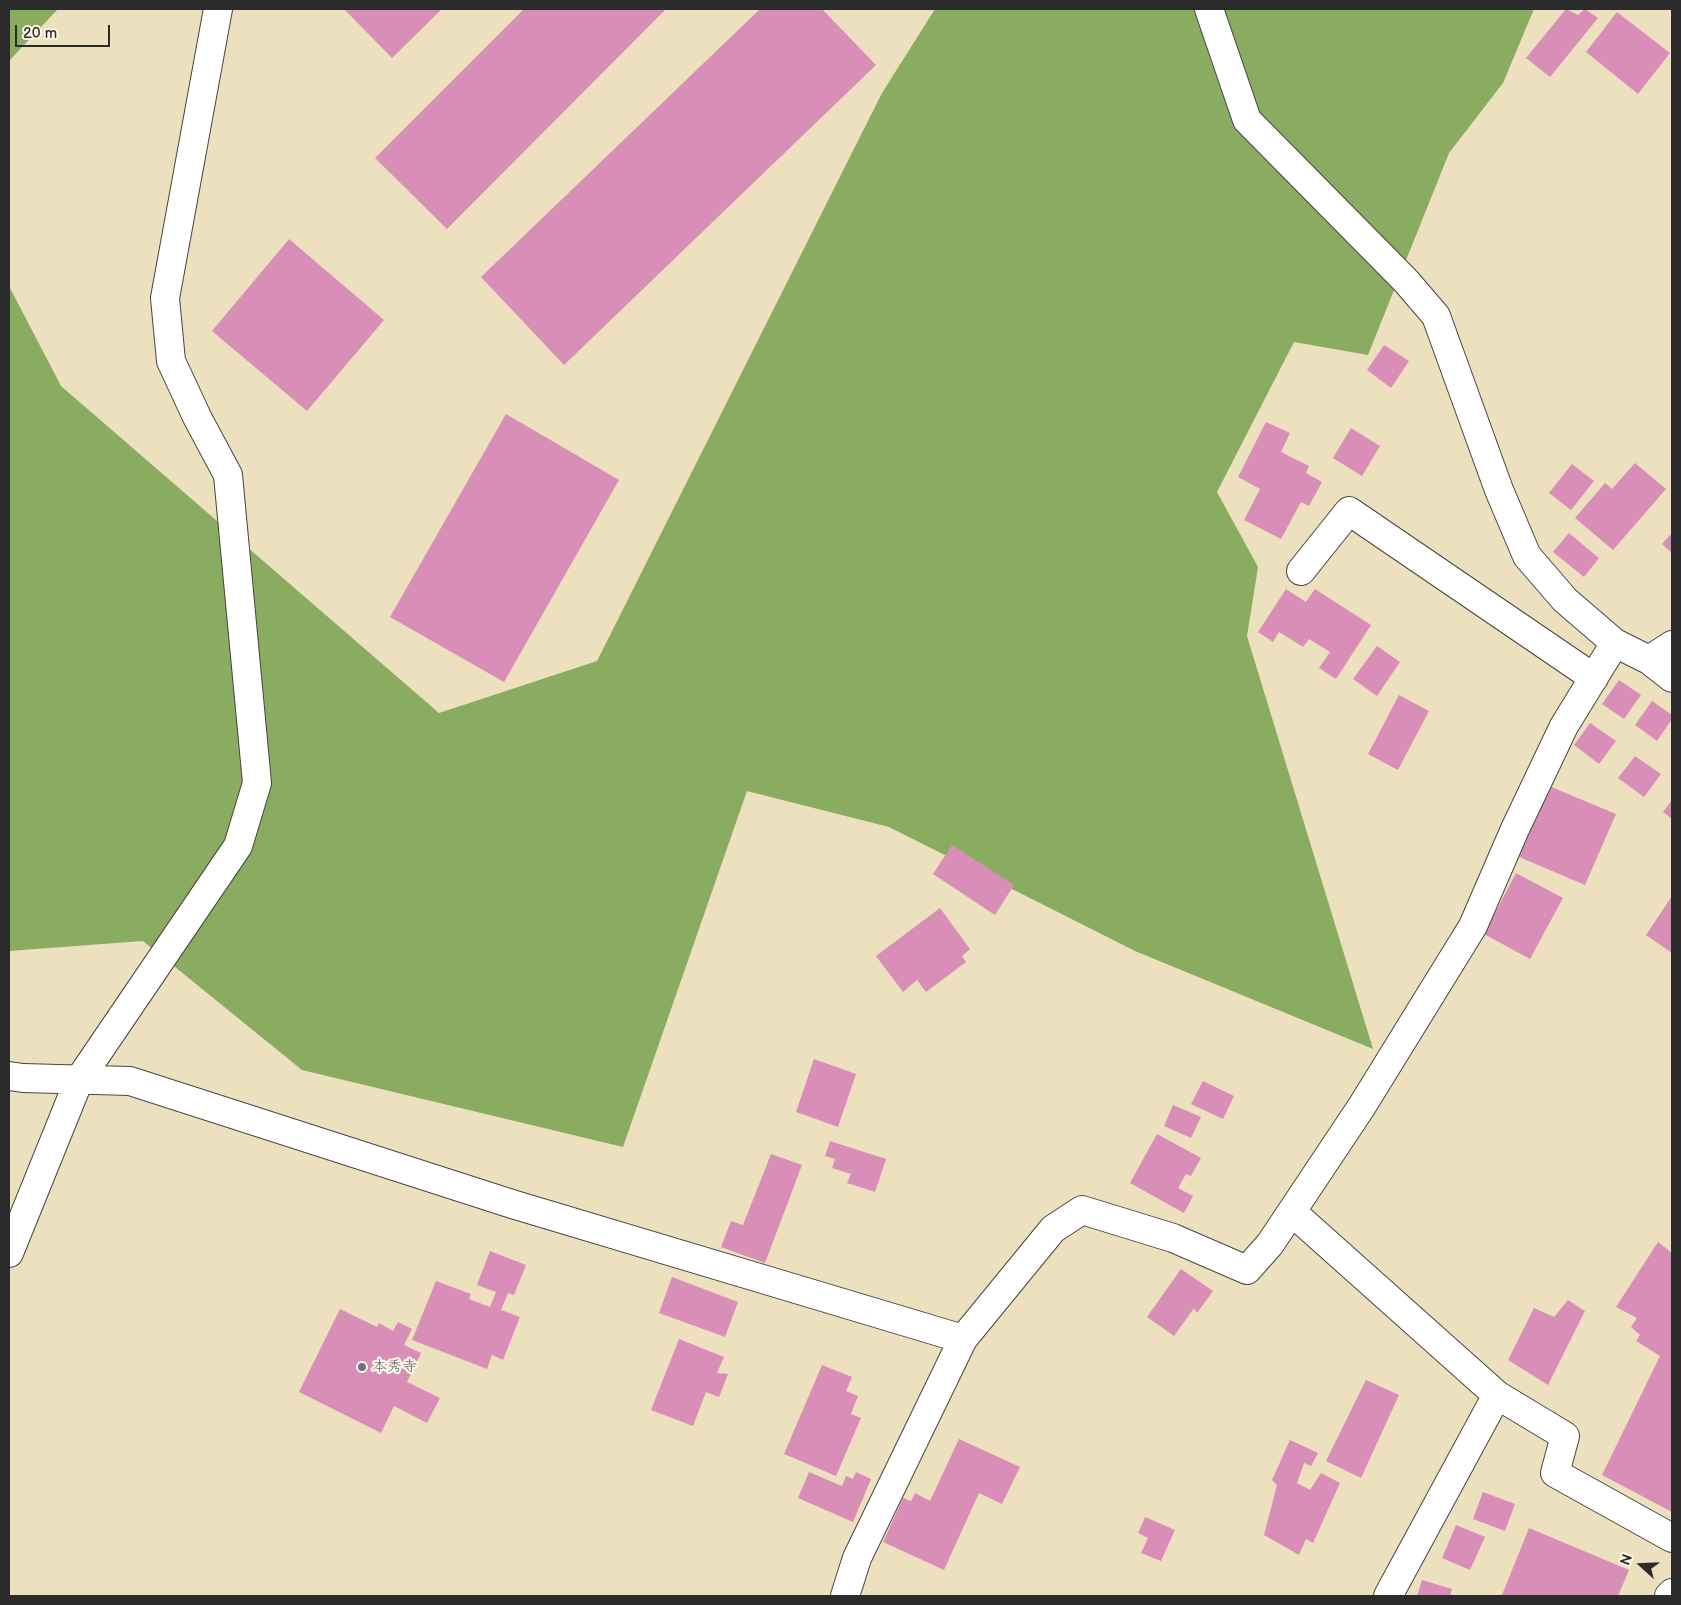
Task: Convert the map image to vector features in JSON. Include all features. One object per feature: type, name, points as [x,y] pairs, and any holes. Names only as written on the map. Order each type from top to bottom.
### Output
[{"type":"street","points":[[9,1253],[79,1080],[238,846],[257,783],[228,475],[197,417],[171,361],[165,298],[218,9]]},
{"type":"street","points":[[1209,9],[1247,120],[1406,281],[1436,316],[1499,490],[1527,556],[1565,600],[1615,643],[1650,660],[1672,678]]},
{"type":"street","points":[[1301,571],[1348,511],[1594,678]]},
{"type":"street","points":[[845,1596],[857,1558],[963,1339],[1053,1228],[1082,1210],[1173,1238],[1247,1270],[1270,1244],[1362,1106],[1473,926],[1515,829],[1564,726],[1615,643]]},
{"type":"street","points":[[1650,660],[1672,645]]},
{"type":"street","points":[[9,1076],[130,1081],[503,1201],[963,1339]]},
{"type":"street","points":[[1292,1212],[1497,1395],[1565,1436],[1555,1472],[1672,1538]]},
{"type":"street","points":[[1388,1596],[1497,1395]]},
{"type":"street","points":[[1669,1596],[1672,1593]]},
{"type":"green space","points":[[9,9],[58,9],[9,61]]},
{"type":"green space","points":[[935,9],[1534,9],[1503,83],[1449,153],[1368,355],[1294,342],[1217,492],[1258,567],[1247,636],[1373,1049],[1135,951],[889,827],[747,791],[623,1147],[302,1070],[143,941],[9,951],[9,286],[61,386],[439,713],[597,661],[882,93]]},
{"type":"building","points":[[344,9],[442,9],[392,58]]},
{"type":"building","points":[[524,9],[666,9],[447,229],[375,158]]},
{"type":"building","points":[[760,9],[822,9],[876,65],[564,365],[481,277]]},
{"type":"building","points":[[1566,9],[1578,15],[1585,9],[1598,18],[1550,77],[1526,58]]},
{"type":"building","points":[[1617,12],[1670,53],[1638,94],[1586,52]]},
{"type":"building","points":[[289,239],[384,320],[307,411],[212,331]]},
{"type":"building","points":[[1384,345],[1409,361],[1391,388],[1367,370]]},
{"type":"building","points":[[506,414],[619,480],[504,682],[390,617]]},
{"type":"building","points":[[1266,422],[1290,433],[1281,452],[1309,466],[1306,473],[1322,482],[1309,506],[1301,502],[1281,539],[1244,520],[1260,489],[1238,477]]},
{"type":"building","points":[[1351,428],[1380,446],[1362,476],[1333,458]]},
{"type":"building","points":[[1635,463],[1666,489],[1613,550],[1575,518],[1605,483],[1612,489]]},
{"type":"building","points":[[1572,464],[1594,481],[1571,510],[1549,493]]},
{"type":"building","points":[[1569,533],[1599,558],[1584,577],[1553,552]]},
{"type":"building","points":[[1672,533],[1672,553],[1662,544]]},
{"type":"building","points":[[1286,589],[1306,602],[1315,589],[1371,625],[1336,679],[1319,668],[1330,652],[1309,639],[1303,647],[1279,632],[1273,642],[1258,632]]},
{"type":"building","points":[[1377,646],[1400,662],[1377,696],[1353,679]]},
{"type":"building","points":[[1619,680],[1641,695],[1624,719],[1602,704]]},
{"type":"building","points":[[1399,695],[1429,711],[1398,770],[1368,754]]},
{"type":"building","points":[[1652,701],[1672,715],[1672,719],[1657,741],[1635,725]]},
{"type":"building","points":[[1590,723],[1616,741],[1599,764],[1574,745]]},
{"type":"building","points":[[1635,756],[1661,774],[1644,797],[1618,778]]},
{"type":"building","points":[[1549,786],[1616,814],[1585,885],[1519,857]]},
{"type":"building","points":[[1672,800],[1672,819],[1663,812]]},
{"type":"building","points":[[952,845],[1014,885],[995,915],[933,874]]},
{"type":"building","points":[[1516,873],[1563,898],[1530,959],[1484,934]]},
{"type":"building","points":[[1672,896],[1672,953],[1646,935]]},
{"type":"building","points":[[940,908],[970,949],[962,956],[966,962],[926,992],[917,980],[903,992],[876,956]]},
{"type":"building","points":[[814,1059],[856,1074],[838,1127],[796,1112]]},
{"type":"building","points":[[1203,1081],[1234,1096],[1223,1119],[1191,1104]]},
{"type":"building","points":[[1173,1105],[1201,1117],[1191,1138],[1164,1126]]},
{"type":"building","points":[[1157,1134],[1201,1158],[1191,1176],[1186,1174],[1178,1188],[1193,1196],[1184,1213],[1130,1183]]},
{"type":"building","points":[[830,1141],[886,1159],[875,1192],[847,1183],[851,1174],[832,1168],[835,1159],[825,1156]]},
{"type":"building","points":[[771,1154],[802,1165],[765,1263],[721,1247],[731,1221],[743,1225]]},
{"type":"building","points":[[1658,1242],[1672,1253],[1672,1512],[1602,1475],[1660,1356],[1636,1341],[1640,1335],[1631,1327],[1637,1318],[1616,1307]]},
{"type":"building","points":[[490,1251],[526,1265],[514,1295],[508,1293],[501,1310],[520,1317],[503,1360],[492,1355],[487,1369],[412,1340],[436,1281],[471,1294],[469,1299],[490,1307],[496,1292],[477,1285]]},
{"type":"building","points":[[1181,1269],[1213,1291],[1197,1313],[1194,1308],[1174,1336],[1147,1317]]},
{"type":"building","points":[[672,1277],[738,1302],[725,1337],[659,1313]]},
{"type":"building","points":[[1568,1300],[1585,1311],[1548,1385],[1508,1360],[1534,1308],[1554,1317]]},
{"type":"building","name":"本秀寺","points":[[340,1309],[377,1327],[379,1323],[393,1331],[398,1322],[412,1329],[404,1345],[421,1353],[407,1382],[440,1398],[427,1423],[394,1406],[381,1433],[299,1392]]},
{"type":"building","points":[[679,1339],[724,1357],[717,1373],[728,1374],[719,1397],[706,1392],[693,1426],[651,1410]]},
{"type":"building","points":[[822,1365],[852,1377],[846,1391],[858,1396],[851,1414],[861,1418],[836,1476],[784,1454]]},
{"type":"building","points":[[1366,1380],[1399,1395],[1361,1478],[1326,1461]]},
{"type":"building","points":[[959,1439],[1020,1467],[1002,1504],[979,1493],[944,1570],[883,1542],[903,1498],[911,1501],[915,1493],[930,1501]]},
{"type":"building","points":[[1290,1440],[1318,1453],[1311,1466],[1304,1463],[1297,1483],[1310,1490],[1321,1473],[1340,1483],[1313,1543],[1306,1539],[1299,1555],[1264,1535],[1277,1485],[1272,1480]]},
{"type":"building","points":[[809,1472],[842,1486],[846,1476],[853,1479],[856,1472],[871,1479],[853,1522],[798,1498]]},
{"type":"building","points":[[1483,1492],[1515,1504],[1505,1531],[1473,1519]]},
{"type":"building","points":[[1145,1517],[1175,1530],[1161,1561],[1141,1553],[1148,1538],[1138,1533]]},
{"type":"building","points":[[1456,1525],[1485,1537],[1470,1570],[1442,1558]]},
{"type":"building","points":[[1529,1528],[1629,1570],[1618,1596],[1502,1595]]},
{"type":"building","points":[[1422,1580],[1452,1589],[1450,1596],[1417,1596]]},
{"type":"place","name":"本秀寺","points":[[362,1367]]}]
